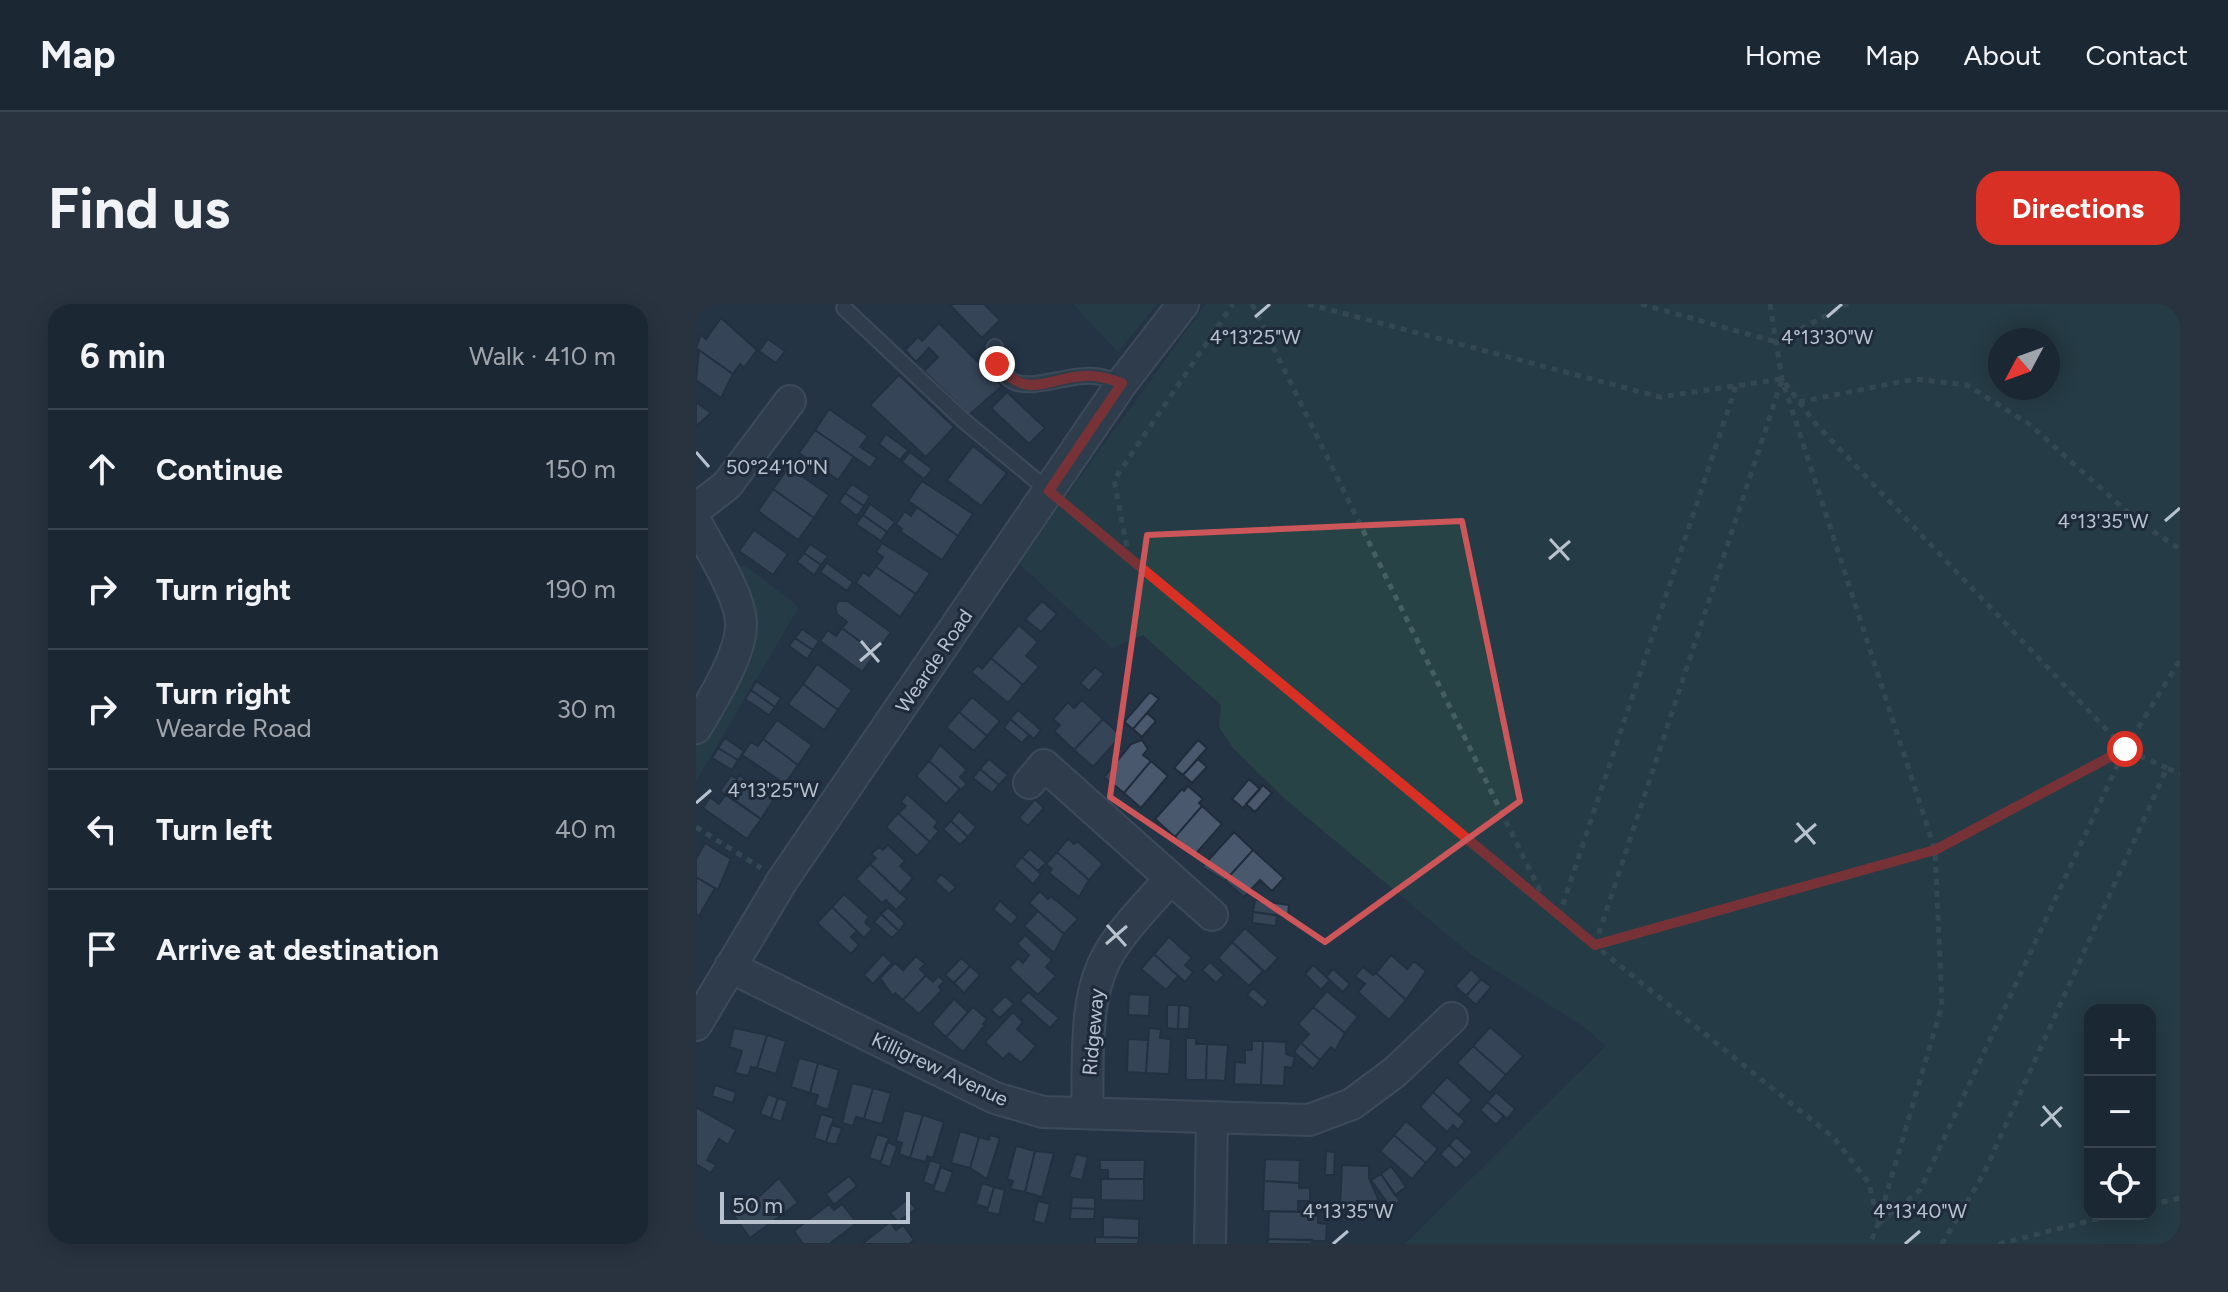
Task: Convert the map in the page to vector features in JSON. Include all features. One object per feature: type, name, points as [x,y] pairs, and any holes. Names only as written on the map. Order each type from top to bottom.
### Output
[{"type":"street","name":"Wearde Road","points":[[696,1025],[782,881],[1122,383],[1183,304]]},
{"type":"street","points":[[696,509],[727,485],[790,401]]},
{"type":"street","points":[[696,522],[734,598],[742,625],[725,679],[696,728]]},
{"type":"street","points":[[1029,783],[1044,765],[1212,915]]},
{"type":"street","name":"Ridgeway","points":[[1087,1113],[1091,1027],[1100,971],[1111,948],[1171,878]]},
{"type":"street","name":"Killigrew Avenue","points":[[730,967],[995,1098],[1043,1112],[1309,1120],[1352,1104],[1395,1072],[1452,1018]]},
{"type":"street","points":[[1210,1244],[1212,1118]]},
{"type":"lane","points":[[844,308],[963,420],[1049,491]]},
{"type":"lane","points":[[995,347],[997,364],[1008,377],[1027,387],[1083,376],[1122,383]]},
{"type":"path","points":[[1130,559],[1114,480],[1233,304]]},
{"type":"path","points":[[1252,304],[1547,905]]},
{"type":"path","points":[[1308,304],[1660,397],[1782,379]]},
{"type":"path","points":[[1641,304],[1776,342],[1848,304]]},
{"type":"path","points":[[1770,304],[1782,379],[1935,850],[1942,1005],[1870,1244]]},
{"type":"path","points":[[1782,379],[1799,402],[2125,749],[2180,773]]},
{"type":"path","points":[[1595,945],[1782,379]]},
{"type":"path","points":[[1799,402],[1915,379],[1967,385],[2029,424],[2140,523],[2180,549]]},
{"type":"path","points":[[1559,916],[1736,386]]},
{"type":"path","points":[[1049,491],[1559,916],[1834,1138],[1869,1183],[1878,1224]]},
{"type":"path","points":[[1878,1224],[1920,1190],[2125,749],[2180,660]]},
{"type":"path","points":[[1595,945],[1935,850],[2125,749]]},
{"type":"path","points":[[1942,1244],[1984,1173],[2167,768]]},
{"type":"path","points":[[696,827],[782,881]]},
{"type":"path","points":[[2156,1204],[2180,1198]]},
{"type":"path","points":[[1999,1244],[2093,1220]]},
{"type":"highlighted area","points":[[1462,521],[1520,801],[1325,942],[1110,797],[1147,535]]},
{"type":"green space","points":[[1073,304],[1157,304],[1118,352]]},
{"type":"green space","points":[[1206,304],[2180,304],[2180,1244],[1405,1244],[1606,1046],[1584,1027],[1472,955],[1285,799],[1233,748],[1219,727],[1221,705],[1143,635],[1112,648],[1018,563]]},
{"type":"green space","points":[[744,565],[799,607],[696,781],[696,728],[741,625],[721,572]]},
{"type":"building","points":[[949,304],[984,304],[1000,320],[982,338]]},
{"type":"building","points":[[721,318],[757,350],[744,368],[740,364],[733,374],[696,348],[701,335],[706,339]]},
{"type":"building","points":[[939,323],[1002,386],[969,415],[924,371],[938,357],[929,348],[916,362],[905,350],[918,337],[922,341]]},
{"type":"building","points":[[768,339],[785,351],[776,363],[759,351]]},
{"type":"building","points":[[699,350],[733,374],[721,398],[696,380]]},
{"type":"building","points":[[899,375],[954,427],[926,457],[870,405]]},
{"type":"building","points":[[1007,392],[1045,428],[1029,444],[991,408]]},
{"type":"building","points":[[696,402],[711,413],[696,426]]},
{"type":"building","points":[[829,409],[868,436],[860,447],[877,458],[870,468],[815,430]]},
{"type":"building","points":[[815,430],[854,457],[838,480],[799,453]]},
{"type":"building","points":[[886,434],[908,450],[900,460],[879,444]]},
{"type":"building","points":[[973,446],[1007,473],[981,506],[947,480]]},
{"type":"building","points":[[910,452],[932,469],[924,479],[902,462]]},
{"type":"building","points":[[789,467],[829,495],[814,518],[773,489]]},
{"type":"building","points":[[922,481],[973,514],[958,536],[908,501]]},
{"type":"building","points":[[852,484],[870,496],[864,506],[845,493]]},
{"type":"building","points":[[773,489],[814,518],[798,540],[758,511]]},
{"type":"building","points":[[845,493],[864,506],[857,516],[839,502]]},
{"type":"building","points":[[870,504],[895,522],[887,532],[863,515]]},
{"type":"building","points":[[917,507],[958,536],[942,560],[900,531],[902,529],[896,524],[905,511],[911,516]]},
{"type":"building","points":[[863,515],[887,532],[881,541],[856,524]]},
{"type":"building","points":[[754,530],[788,554],[773,575],[739,551]]},
{"type":"building","points":[[882,543],[930,573],[916,594],[876,567],[883,557],[876,552]]},
{"type":"building","points":[[810,544],[828,556],[821,565],[804,553]]},
{"type":"building","points":[[804,553],[821,565],[814,575],[797,562]]},
{"type":"building","points":[[827,563],[853,582],[847,591],[820,572]]},
{"type":"building","points":[[876,567],[916,594],[900,617],[856,583],[863,572],[869,576]]},
{"type":"building","points":[[838,601],[847,601],[891,632],[876,653],[842,628],[847,622],[837,614],[835,607]]},
{"type":"building","points":[[1042,601],[1057,614],[1041,632],[1025,619]]},
{"type":"building","points":[[1019,625],[1038,642],[1026,656],[1039,667],[1023,685],[991,658]]},
{"type":"building","points":[[842,628],[876,653],[862,672],[820,641],[828,630],[836,636]]},
{"type":"building","points":[[802,629],[819,641],[813,650],[795,638]]},
{"type":"building","points":[[795,638],[813,650],[807,659],[789,646]]},
{"type":"building","points":[[991,658],[1023,685],[1008,703],[971,672],[978,665],[982,669]]},
{"type":"building","points":[[817,664],[852,690],[838,710],[803,684]]},
{"type":"building","points":[[1095,667],[1104,674],[1089,691],[1080,683]]},
{"type":"building","points":[[756,681],[781,698],[775,707],[751,690]]},
{"type":"building","points":[[803,684],[838,710],[824,730],[788,704]]},
{"type":"building","points":[[751,690],[775,707],[769,715],[745,699]]},
{"type":"building","points":[[1150,692],[1159,699],[1133,729],[1124,722]]},
{"type":"building","points":[[972,697],[1000,721],[987,736],[959,712]]},
{"type":"building","points":[[1082,700],[1103,719],[1074,750],[1054,731],[1060,725],[1053,719],[1068,702],[1074,708]]},
{"type":"building","points":[[1018,710],[1041,730],[1034,739],[1010,719]]},
{"type":"building","points":[[959,712],[987,736],[974,751],[946,727]]},
{"type":"building","points":[[1147,713],[1156,721],[1142,737],[1133,729]]},
{"type":"building","points":[[1010,719],[1029,735],[1022,743],[1004,728]]},
{"type":"building","points":[[1103,719],[1121,736],[1093,767],[1074,750]]},
{"type":"building","points":[[777,720],[812,745],[798,765],[763,739]]},
{"type":"building","points":[[725,738],[744,751],[738,760],[718,748]]},
{"type":"building","points":[[763,739],[798,765],[785,784],[742,755],[751,742],[758,746]]},
{"type":"building","points":[[1142,740],[1148,749],[1143,755],[1151,761],[1124,793],[1104,777],[1131,744]]},
{"type":"building","points":[[1198,740],[1207,748],[1183,775],[1174,768]]},
{"type":"building","points":[[940,745],[967,770],[960,777],[967,784],[961,790],[929,761]]},
{"type":"building","points":[[718,748],[738,760],[732,770],[712,758]]},
{"type":"building","points":[[989,759],[1008,775],[999,785],[980,769]]},
{"type":"building","points":[[1198,759],[1207,767],[1192,783],[1183,775]]},
{"type":"building","points":[[929,761],[960,789],[946,804],[916,776]]},
{"type":"building","points":[[1151,761],[1168,776],[1141,808],[1124,793]]},
{"type":"building","points":[[980,769],[999,785],[992,793],[973,778]]},
{"type":"building","points":[[731,775],[737,779],[739,775],[774,799],[761,819],[720,791]]},
{"type":"building","points":[[1249,779],[1260,789],[1243,808],[1232,799]]},
{"type":"building","points":[[1263,785],[1272,793],[1255,812],[1246,804]]},
{"type":"building","points":[[1188,786],[1203,799],[1199,803],[1202,806],[1175,837],[1155,819]]},
{"type":"building","points":[[726,794],[761,819],[747,839],[703,808],[710,797],[719,804]]},
{"type":"building","points":[[907,794],[938,822],[934,827],[939,831],[930,842],[898,813],[906,806],[901,802]]},
{"type":"building","points":[[1035,799],[1044,808],[1028,826],[1019,818]]},
{"type":"building","points":[[1202,806],[1222,824],[1193,857],[1175,837]]},
{"type":"building","points":[[959,811],[976,827],[968,837],[951,821]]},
{"type":"building","points":[[898,813],[930,842],[917,856],[886,827]]},
{"type":"building","points":[[951,821],[968,837],[960,845],[943,829]]},
{"type":"building","points":[[1234,832],[1253,850],[1225,881],[1202,867]]},
{"type":"building","points":[[1068,839],[1074,844],[1077,841],[1103,864],[1089,880],[1057,852]]},
{"type":"building","points":[[705,843],[731,859],[718,890],[696,877],[696,859]]},
{"type":"building","points":[[888,845],[905,861],[900,866],[913,878],[900,893],[870,864],[876,858],[871,854],[879,847],[883,850]]},
{"type":"building","points":[[1030,849],[1046,863],[1038,871],[1022,857]]},
{"type":"building","points":[[1253,850],[1284,878],[1272,891],[1260,880],[1244,897],[1225,881]]},
{"type":"building","points":[[1057,852],[1089,880],[1079,897],[1049,873],[1052,869],[1046,864]]},
{"type":"building","points":[[1022,857],[1041,874],[1033,884],[1014,866]]},
{"type":"building","points":[[870,864],[907,899],[896,910],[886,900],[882,903],[856,879]]},
{"type":"building","points":[[941,874],[956,887],[949,894],[935,881]]},
{"type":"building","points":[[696,877],[715,888],[699,916],[696,914]]},
{"type":"building","points":[[1040,891],[1048,899],[1051,896],[1078,919],[1064,934],[1029,903]]},
{"type":"building","points":[[844,894],[869,917],[865,922],[872,929],[864,938],[832,907]]},
{"type":"building","points":[[1255,900],[1289,905],[1288,917],[1253,912]]},
{"type":"building","points":[[1000,901],[1018,917],[1011,925],[993,909]]},
{"type":"building","points":[[832,907],[857,931],[851,937],[859,945],[851,954],[817,923]]},
{"type":"building","points":[[888,907],[905,923],[899,931],[881,914]]},
{"type":"building","points":[[1038,911],[1064,934],[1054,953],[1024,926]]},
{"type":"building","points":[[1253,912],[1277,915],[1276,926],[1252,923]]},
{"type":"building","points":[[881,914],[899,931],[892,938],[874,922]]},
{"type":"building","points":[[1245,928],[1278,958],[1265,972],[1232,942]]},
{"type":"building","points":[[1025,935],[1052,960],[1046,967],[1056,976],[1038,995],[1009,968],[1018,958],[1023,963],[1029,955],[1017,944]]},
{"type":"building","points":[[1169,937],[1192,958],[1185,965],[1193,972],[1185,982],[1154,954]]},
{"type":"building","points":[[1232,942],[1263,971],[1249,986],[1218,958]]},
{"type":"building","points":[[883,954],[892,963],[873,984],[864,975]]},
{"type":"building","points":[[1154,954],[1178,976],[1166,990],[1141,969]]},
{"type":"building","points":[[1391,955],[1407,969],[1414,961],[1426,971],[1406,1000],[1376,973]]},
{"type":"building","points":[[916,956],[925,964],[920,969],[926,975],[903,1000],[895,993],[893,996],[880,978],[895,963],[903,970]]},
{"type":"building","points":[[961,958],[970,966],[954,983],[945,975]]},
{"type":"building","points":[[1210,962],[1224,975],[1216,983],[1202,970]]},
{"type":"building","points":[[1313,965],[1330,980],[1321,990],[1305,974]]},
{"type":"building","points":[[970,966],[980,975],[964,993],[954,983]]},
{"type":"building","points":[[1363,967],[1373,975],[1376,973],[1406,1000],[1389,1020],[1358,992],[1365,984],[1355,976]]},
{"type":"building","points":[[1333,969],[1350,984],[1343,992],[1326,977]]},
{"type":"building","points":[[1471,969],[1481,979],[1466,996],[1455,986]]},
{"type":"building","points":[[926,975],[933,982],[938,976],[944,981],[939,987],[942,990],[919,1014],[903,1000]]},
{"type":"building","points":[[1481,979],[1491,987],[1476,1005],[1466,996]]},
{"type":"building","points":[[1253,988],[1268,1001],[1263,1008],[1247,995]]},
{"type":"building","points":[[1327,991],[1358,1017],[1345,1033],[1313,1007]]},
{"type":"building","points":[[1028,992],[1059,1018],[1050,1028],[1020,1001]]},
{"type":"building","points":[[1129,994],[1150,995],[1149,1016],[1128,1015]]},
{"type":"building","points":[[1005,996],[1014,1004],[1000,1018],[991,1010]]},
{"type":"building","points":[[954,999],[968,1012],[946,1037],[932,1024]]},
{"type":"building","points":[[1167,1005],[1179,1005],[1178,1029],[1167,1028]]},
{"type":"building","points":[[1179,1005],[1190,1006],[1189,1029],[1178,1029]]},
{"type":"building","points":[[973,1007],[987,1019],[963,1052],[946,1037]]},
{"type":"building","points":[[1313,1007],[1345,1033],[1335,1051],[1331,1047],[1320,1060],[1301,1043],[1309,1034],[1298,1024]]},
{"type":"building","points":[[1013,1012],[1023,1022],[1017,1029],[1036,1046],[1021,1063],[1009,1053],[1003,1059],[985,1042]]},
{"type":"building","points":[[1490,1027],[1523,1056],[1506,1075],[1473,1046]]},
{"type":"building","points":[[734,1028],[767,1035],[757,1068],[751,1067],[748,1076],[735,1073],[742,1051],[729,1047]]},
{"type":"building","points":[[1149,1028],[1161,1029],[1160,1038],[1171,1039],[1169,1074],[1146,1073]]},
{"type":"building","points":[[767,1035],[786,1041],[776,1074],[757,1068]]},
{"type":"building","points":[[1186,1038],[1196,1038],[1196,1044],[1207,1044],[1206,1080],[1186,1080]]},
{"type":"building","points":[[1128,1039],[1148,1040],[1146,1073],[1127,1072]]},
{"type":"building","points":[[1252,1041],[1263,1041],[1261,1085],[1234,1084],[1235,1062],[1245,1063],[1245,1050],[1252,1050]]},
{"type":"building","points":[[1263,1041],[1286,1042],[1286,1054],[1295,1057],[1292,1068],[1285,1067],[1284,1086],[1261,1085]]},
{"type":"building","points":[[1301,1043],[1320,1060],[1313,1069],[1294,1052]]},
{"type":"building","points":[[1207,1044],[1228,1045],[1225,1081],[1206,1080]]},
{"type":"building","points":[[1473,1046],[1506,1075],[1490,1093],[1457,1063]]},
{"type":"building","points":[[799,1058],[818,1063],[810,1093],[791,1087]]},
{"type":"building","points":[[818,1063],[839,1070],[828,1110],[815,1105],[818,1095],[810,1093]]},
{"type":"building","points":[[1447,1077],[1472,1100],[1458,1115],[1433,1092]]},
{"type":"building","points":[[852,1083],[873,1088],[864,1119],[856,1117],[853,1126],[842,1123]]},
{"type":"building","points":[[715,1085],[736,1092],[733,1103],[712,1096]]},
{"type":"building","points":[[873,1088],[891,1093],[882,1124],[864,1119]]},
{"type":"building","points":[[1433,1092],[1465,1121],[1458,1130],[1453,1125],[1447,1132],[1420,1107]]},
{"type":"building","points":[[1496,1092],[1515,1109],[1507,1119],[1487,1102]]},
{"type":"building","points":[[768,1094],[778,1098],[771,1118],[760,1114]]},
{"type":"building","points":[[778,1098],[788,1101],[781,1122],[771,1118]]},
{"type":"building","points":[[1487,1102],[1504,1116],[1496,1125],[1480,1110]]},
{"type":"building","points":[[696,1107],[736,1130],[728,1145],[719,1139],[707,1160],[716,1165],[711,1173],[696,1164]]},
{"type":"building","points":[[904,1110],[923,1115],[910,1158],[899,1154],[902,1143],[896,1141]]},
{"type":"building","points":[[821,1114],[834,1118],[826,1142],[814,1138]]},
{"type":"building","points":[[923,1115],[944,1122],[933,1158],[927,1156],[926,1162],[910,1158]]},
{"type":"building","points":[[1406,1121],[1438,1149],[1426,1163],[1394,1135]]},
{"type":"building","points":[[831,1125],[842,1128],[836,1145],[826,1142]]},
{"type":"building","points":[[960,1131],[979,1137],[970,1168],[951,1163]]},
{"type":"building","points":[[877,1134],[889,1138],[881,1162],[869,1158]]},
{"type":"building","points":[[990,1135],[1000,1138],[987,1179],[970,1168],[979,1137],[989,1140]]},
{"type":"building","points":[[1394,1135],[1426,1163],[1412,1179],[1380,1151]]},
{"type":"building","points":[[1456,1137],[1473,1152],[1465,1160],[1449,1145]]},
{"type":"building","points":[[887,1142],[897,1146],[890,1167],[880,1164]]},
{"type":"building","points":[[1449,1145],[1465,1160],[1456,1169],[1440,1154]]},
{"type":"building","points":[[1016,1146],[1035,1151],[1025,1192],[1010,1189],[1013,1181],[1007,1179]]},
{"type":"building","points":[[1035,1151],[1054,1153],[1042,1197],[1025,1192]]},
{"type":"building","points":[[1326,1151],[1335,1152],[1334,1175],[1325,1175]]},
{"type":"building","points":[[1076,1154],[1088,1157],[1082,1180],[1069,1177]]},
{"type":"building","points":[[1265,1159],[1300,1160],[1299,1183],[1264,1181]]},
{"type":"building","points":[[930,1160],[941,1164],[934,1186],[923,1182]]},
{"type":"building","points":[[1100,1160],[1145,1160],[1144,1179],[1108,1179],[1108,1170],[1100,1170]]},
{"type":"building","points":[[1342,1165],[1369,1166],[1369,1178],[1379,1201],[1357,1201],[1353,1211],[1345,1211],[1340,1205]]},
{"type":"building","points":[[1391,1166],[1406,1187],[1395,1195],[1381,1174]]},
{"type":"building","points":[[941,1167],[953,1172],[945,1194],[933,1190]]},
{"type":"building","points":[[1381,1174],[1400,1201],[1391,1208],[1371,1180]]},
{"type":"building","points":[[849,1176],[857,1186],[834,1205],[826,1194]]},
{"type":"building","points":[[779,1178],[798,1203],[750,1238],[732,1213],[747,1201],[750,1205]]},
{"type":"building","points":[[1101,1179],[1144,1179],[1144,1201],[1101,1200]]},
{"type":"building","points":[[1264,1181],[1299,1183],[1299,1188],[1310,1188],[1310,1201],[1298,1201],[1298,1212],[1263,1211]]},
{"type":"building","points":[[982,1183],[994,1187],[988,1208],[976,1204]]},
{"type":"building","points":[[994,1187],[1005,1190],[999,1215],[987,1212]]},
{"type":"building","points":[[1072,1197],[1095,1198],[1095,1209],[1071,1208]]},
{"type":"building","points":[[908,1199],[916,1209],[898,1222],[890,1213]]},
{"type":"building","points":[[1038,1201],[1050,1204],[1045,1224],[1033,1221]]},
{"type":"building","points":[[829,1204],[834,1210],[842,1204],[857,1223],[829,1244],[803,1244],[794,1231]]},
{"type":"building","points":[[1071,1208],[1095,1209],[1094,1219],[1070,1219]]},
{"type":"building","points":[[1269,1211],[1318,1212],[1318,1223],[1327,1224],[1326,1241],[1268,1239]]},
{"type":"building","points":[[1103,1217],[1139,1219],[1139,1238],[1103,1237]]},
{"type":"building","points":[[890,1222],[896,1230],[903,1225],[914,1240],[909,1244],[862,1244]]},
{"type":"building","points":[[1095,1237],[1139,1238],[1138,1244],[1095,1244]]},
{"type":"building","points":[[1268,1239],[1312,1240],[1312,1244],[1267,1244]]},
{"type":"route","points":[[997,364],[1008,377],[1027,387],[1083,376],[1122,383],[1049,491],[1595,945],[1935,850],[2125,749]]}]
